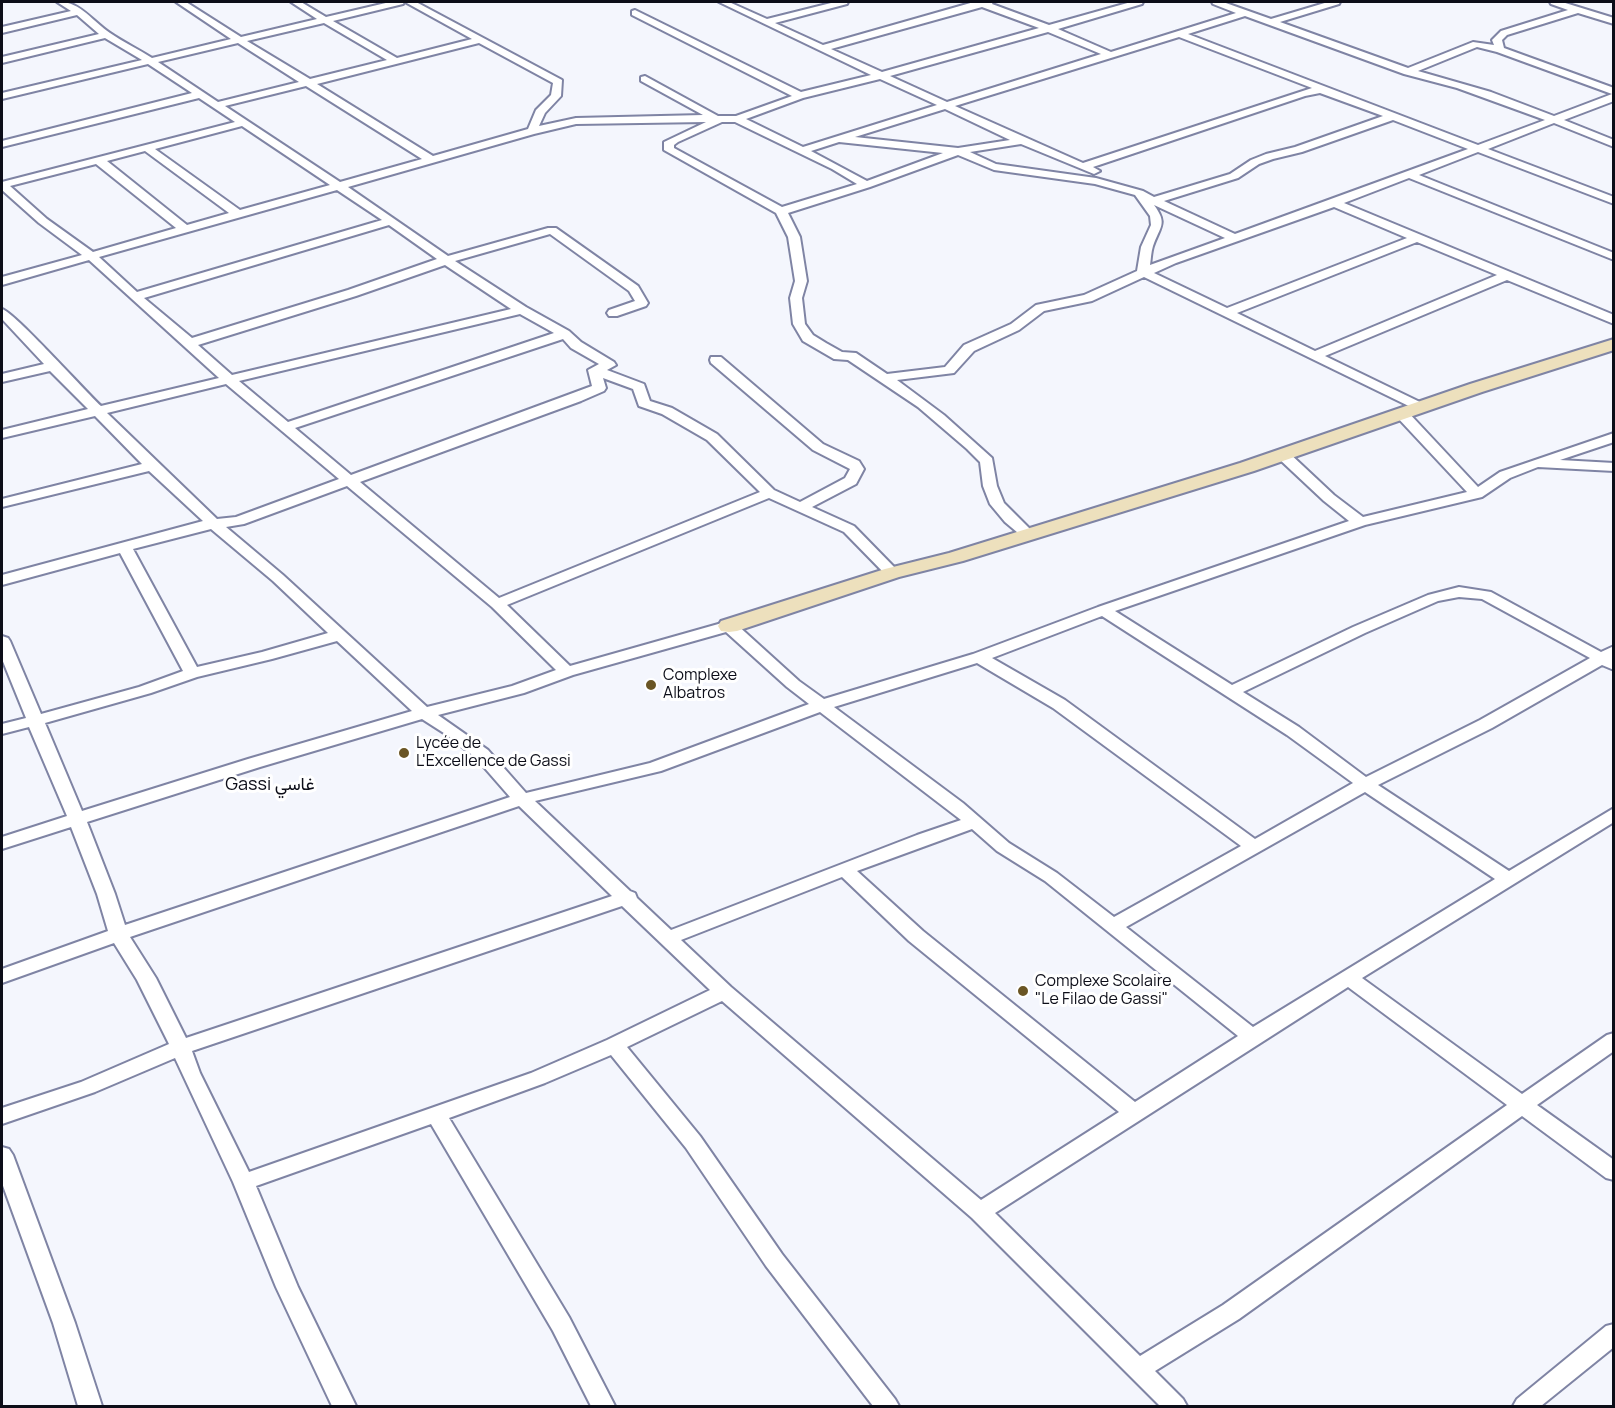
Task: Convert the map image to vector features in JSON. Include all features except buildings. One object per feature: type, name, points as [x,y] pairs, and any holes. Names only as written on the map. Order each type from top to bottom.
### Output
[{"type":"street","points":[[62,2],[79,12],[106,35],[217,105],[391,221],[446,261],[522,310],[565,334],[576,345],[609,365],[595,370]]},
{"type":"street","points":[[180,2],[432,160]]},
{"type":"street","points":[[295,2],[396,61]]},
{"type":"street","points":[[2,96],[400,2]]},
{"type":"street","points":[[410,2],[558,82],[556,96],[540,112],[532,131]]},
{"type":"street","points":[[723,2],[1022,141],[1084,166],[1153,201],[1233,237]]},
{"type":"street","points":[[766,22],[844,2]]},
{"type":"street","points":[[822,48],[982,2],[1108,54]]},
{"type":"street","points":[[2,281],[532,131],[576,121],[664,118],[737,119],[799,96],[1139,2]]},
{"type":"street","points":[[1216,2],[1408,72],[1465,86],[1614,144]]},
{"type":"street","points":[[1271,22],[1336,2]]},
{"type":"street","points":[[1554,2],[1614,21]]},
{"type":"street","points":[[1500,50],[1497,40],[1504,33],[1577,10]]},
{"type":"street","points":[[2,30],[79,12]]},
{"type":"street","points":[[635,13],[799,96]]},
{"type":"street","points":[[801,151],[1245,13]]},
{"type":"street","points":[[1178,33],[1614,201]]},
{"type":"street","points":[[2,60],[106,35]]},
{"type":"street","points":[[217,105],[481,40]]},
{"type":"street","points":[[1408,72],[1476,44],[1500,50],[1614,92]]},
{"type":"street","points":[[645,79],[718,120]]},
{"type":"street","points":[[1084,166],[1303,93],[1326,90]]},
{"type":"street","points":[[2,144],[198,95]]},
{"type":"street","points":[[885,378],[949,370],[969,348],[1015,327],[1040,308],[1088,298],[1143,272],[1233,237],[1334,203],[1614,97]]},
{"type":"street","points":[[1153,201],[1234,176],[1255,162],[1270,156],[1298,150],[1393,116]]},
{"type":"street","points":[[737,119],[836,167],[866,185]]},
{"type":"street","points":[[718,120],[674,140],[668,144],[669,150],[781,211],[794,237],[801,281],[795,298],[796,312],[799,324],[808,339],[839,356],[851,356],[885,378],[976,449],[987,461],[988,480],[996,503],[1029,534]]},
{"type":"street","points":[[2,185],[243,123]]},
{"type":"street","points":[[839,139],[958,151],[994,167],[1096,182],[1139,193],[1156,216],[1157,225],[1147,247],[1143,272]]},
{"type":"street","points":[[781,211],[866,185],[958,151],[1022,141]]},
{"type":"street","points":[[147,147],[238,214]]},
{"type":"street","points":[[98,160],[185,229]]},
{"type":"street","points":[[1408,174],[1614,257]]},
{"type":"street","points":[[2,185],[43,221],[91,256],[229,380],[497,604],[567,672]]},
{"type":"street","points":[[1334,203],[1614,320]]},
{"type":"street","points":[[135,297],[391,221]]},
{"type":"street","points":[[190,343],[446,261],[552,230],[634,289],[642,303],[613,314]]},
{"type":"street","points":[[1227,313],[1417,238]]},
{"type":"street","points":[[1143,272],[1419,407]]},
{"type":"street","points":[[1314,356],[1508,274]]},
{"type":"street","points":[[2,434],[522,310]]},
{"type":"street","points":[[2,313],[152,466],[216,526],[279,578],[424,713],[453,731],[482,754],[522,799],[628,897],[724,992],[980,1212],[1139,1369],[1174,1407]]},
{"type":"street","points":[[286,427],[565,334]]},
{"type":"street","points":[[2,843],[254,763],[424,713],[518,690],[567,672],[729,626],[892,573],[956,557],[1247,467],[1401,413],[1614,344]]},
{"type":"street","points":[[716,360],[818,447],[854,464],[857,469],[851,481],[801,507]]},
{"type":"street","points":[[2,378],[53,366]]},
{"type":"street","points":[[2,580],[201,526],[216,526],[239,521],[598,388],[595,370]]},
{"type":"street","points":[[595,370],[639,387],[644,403],[667,411],[712,436],[769,493],[849,529],[892,573]]},
{"type":"street","points":[[1401,413],[1477,494]]},
{"type":"street","points":[[2,976],[118,934],[522,799],[655,767],[822,705],[979,657],[1103,610],[1360,522],[1477,494],[1505,475],[1614,437]]},
{"type":"street","points":[[1282,454],[1329,498],[1360,522]]},
{"type":"street","points":[[1536,463],[1614,467]]},
{"type":"street","points":[[2,503],[152,466]]},
{"type":"street","points":[[497,604],[769,493]]},
{"type":"street","points":[[124,548],[169,624],[192,673]]},
{"type":"street","points":[[1232,691],[1359,630],[1433,598],[1459,591],[1486,595],[1609,658]]},
{"type":"street","points":[[1103,610],[1293,731],[1365,784],[1507,878]]},
{"type":"street","points":[[729,626],[793,684],[975,822],[1003,848],[1051,877],[1252,1036]]},
{"type":"street","points":[[2,729],[78,710],[192,673],[266,656],[339,635]]},
{"type":"street","points":[[2,641],[39,733],[59,774],[106,894],[118,934],[146,978],[181,1047],[190,1073],[244,1182],[287,1287],[344,1407]]},
{"type":"street","points":[[979,657],[1059,704],[1253,846]]},
{"type":"street","points":[[1112,927],[1365,784],[1486,724],[1609,658]]},
{"type":"street","points":[[980,1212],[1252,1036],[1614,814]]},
{"type":"street","points":[[669,938],[975,822]]},
{"type":"street","points":[[844,870],[916,936],[1134,1112]]},
{"type":"street","points":[[2,1116],[88,1087],[181,1047],[628,897]]},
{"type":"street","points":[[1347,977],[1614,1172]]},
{"type":"street","points":[[244,1182],[538,1078],[614,1045],[724,992]]},
{"type":"street","points":[[1139,1369],[1231,1312],[1614,1040]]},
{"type":"street","points":[[614,1045],[693,1142],[774,1260],[887,1407]]},
{"type":"street","points":[[436,1114],[561,1324],[603,1407]]},
{"type":"street","points":[[2,1155],[64,1323],[90,1407]]},
{"type":"street","points":[[1525,1407],[1614,1333]]},
{"type":"place","name":"Complexe Albatros","points":[[651,685]]},
{"type":"place","name":"Lycée de L'Excellence de Gassi","points":[[404,753]]},
{"type":"place","name":"Complexe Scolaire \"Le Filao de Gassi\"","points":[[1023,991]]},
{"type":"district","name":"Gassi غاسي","points":[[270,785]]}]
